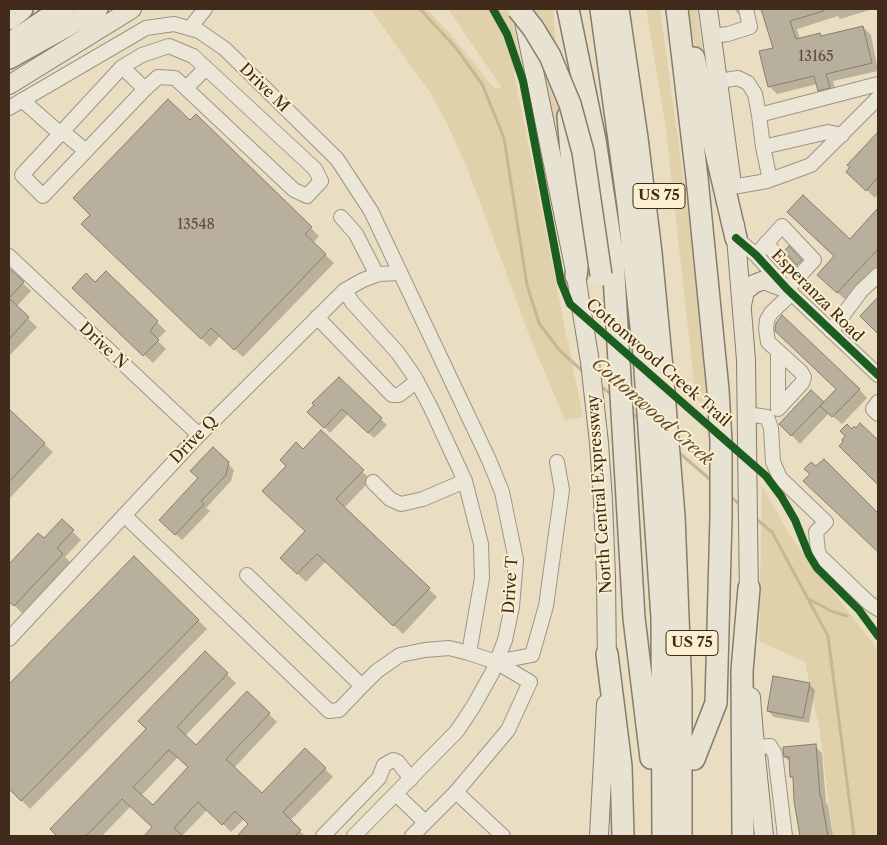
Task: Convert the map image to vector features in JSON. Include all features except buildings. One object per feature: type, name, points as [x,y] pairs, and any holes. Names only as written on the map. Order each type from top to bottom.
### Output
[{"type":"highway","points":[[9,19],[22,9]]},
{"type":"highway","points":[[9,45],[62,9]]},
{"type":"highway","points":[[9,58],[97,9]]},
{"type":"highway","points":[[520,9],[542,42],[557,71],[580,135],[601,275],[624,464]]},
{"type":"highway","points":[[562,9],[570,148],[579,252],[576,276]]},
{"type":"highway","points":[[568,9],[595,140],[612,258],[634,618],[655,795],[669,834]]},
{"type":"highway","name":"US 75","points":[[601,9],[628,205],[644,355],[662,618],[669,834]]},
{"type":"highway","points":[[618,9],[651,252],[674,526],[681,693],[669,834]]},
{"type":"highway","name":"US 75","points":[[632,9],[661,215],[678,385],[692,644],[695,836]]},
{"type":"highway","points":[[675,9],[697,178],[720,420],[720,546],[716,703],[694,759]]},
{"type":"highway","points":[[681,9],[736,238]]},
{"type":"highway","points":[[743,836],[742,671],[749,588]]},
{"type":"highway","points":[[607,654],[621,766],[623,836]]},
{"type":"main road","points":[[9,85],[132,9]]},
{"type":"main road","name":"North Central Expressway","points":[[520,9],[576,276],[590,362],[599,443],[606,568],[607,654],[605,743],[599,836]]},
{"type":"main road","points":[[708,9],[732,187],[741,305],[748,419],[751,684],[764,836]]},
{"type":"main road","points":[[741,305],[745,291],[754,284],[764,280],[792,286]]},
{"type":"street","points":[[190,28],[205,9]]},
{"type":"street","points":[[712,36],[728,34],[750,27],[746,9]]},
{"type":"street","name":"Drive M","points":[[9,108],[146,28],[174,24],[199,31],[225,50],[337,159],[372,211],[399,273]]},
{"type":"street","points":[[169,46],[193,56],[206,68],[315,169],[321,182],[308,196],[294,190],[175,78],[158,78],[145,89],[43,196],[22,175],[64,132],[122,67],[142,55],[169,46]]},
{"type":"street","points":[[122,67],[145,89]]},
{"type":"street","points":[[186,88],[206,68]]},
{"type":"street","points":[[719,81],[738,78],[748,83],[754,94],[770,180]]},
{"type":"street","points":[[759,115],[878,84]]},
{"type":"street","points":[[26,98],[56,130],[64,132],[86,152]]},
{"type":"street","points":[[732,187],[770,180],[811,165],[878,98]]},
{"type":"street","points":[[763,147],[828,132],[842,135]]},
{"type":"street","points":[[341,217],[356,234],[377,274]]},
{"type":"street","points":[[756,255],[782,226],[814,260],[767,320],[768,342],[778,352]]},
{"type":"street","name":"Esperanza Road","points":[[736,238],[792,286],[831,331],[878,375]]},
{"type":"street","points":[[766,243],[792,286]]},
{"type":"street","name":"Drive N","points":[[9,256],[199,435]]},
{"type":"street","name":"Drive Q","points":[[9,638],[199,435],[316,317],[345,290],[377,274],[399,273]]},
{"type":"street","name":"Drive T","points":[[354,836],[457,731],[473,708],[505,640],[512,607],[516,560],[502,492],[489,460],[399,273]]},
{"type":"street","points":[[831,331],[861,291],[878,275]]},
{"type":"street","points":[[345,290],[352,302],[398,353],[417,382],[465,481],[481,544],[482,578],[469,652]]},
{"type":"street","points":[[316,317],[392,395],[399,395],[417,382]]},
{"type":"street","points":[[878,402],[872,409],[878,414]]},
{"type":"street","points":[[748,419],[767,417],[770,422],[773,462],[780,478],[826,522],[816,532],[818,552],[824,562],[878,609]]},
{"type":"street","points":[[496,662],[532,655],[546,606],[562,490],[557,462]]},
{"type":"street","points":[[372,482],[390,499],[401,504],[423,499],[465,481]]},
{"type":"street","points":[[124,515],[329,711],[339,710],[378,671],[400,655],[425,650],[449,648],[469,652],[496,662],[530,682],[508,730],[456,792],[412,836]]},
{"type":"street","points":[[247,575],[362,686]]},
{"type":"street","points":[[755,747],[770,746],[775,754],[785,836]]},
{"type":"street","points":[[323,836],[379,778],[384,765],[392,760],[398,762],[411,779]]},
{"type":"street","points":[[456,792],[503,836]]},
{"type":"street","points":[[396,794],[425,822]]},
{"type":"shaded area","points":[[370,9],[427,9],[452,36],[494,88],[502,88],[448,9],[510,9],[521,63],[514,73],[583,417],[565,420],[531,340],[468,170],[448,126],[431,94]]},
{"type":"shaded area","points":[[532,9],[553,9],[556,45],[533,14]]},
{"type":"shaded area","points":[[646,9],[660,9],[691,234],[708,402],[696,401],[666,129]]},
{"type":"shaded area","points":[[686,9],[697,9],[707,85],[705,86]]},
{"type":"shaded area","points":[[542,68],[559,99],[562,154],[552,114]]},
{"type":"shaded area","points":[[762,486],[793,540],[878,650],[878,836],[833,836],[820,733],[805,662],[759,641]]},
{"type":"waterway","name":"Cottonwood Creek","points":[[420,9],[456,48],[482,84],[504,138],[527,285],[539,323],[560,351],[585,373]]},
{"type":"waterway","name":"Cottonwood Creek","points":[[599,385],[612,395]]},
{"type":"waterway","name":"Cottonwood Creek","points":[[630,411],[640,420]]},
{"type":"waterway","name":"Cottonwood Creek","points":[[677,451],[712,481]]},
{"type":"waterway","name":"Cottonwood Creek","points":[[729,495],[741,506]]},
{"type":"waterway","name":"Cottonwood Creek","points":[[755,518],[772,532],[828,636],[854,836]]},
{"type":"waterway","points":[[809,599],[831,611],[847,616]]},
{"type":"cycle path","name":"Cottonwood Creek Trail","points":[[493,9],[507,34],[523,81],[561,282],[570,304],[766,476],[781,496],[795,520],[809,555],[817,568],[859,610],[878,636]]},
{"type":"cycle path","points":[[736,238],[756,255],[787,289],[878,375]]}]
